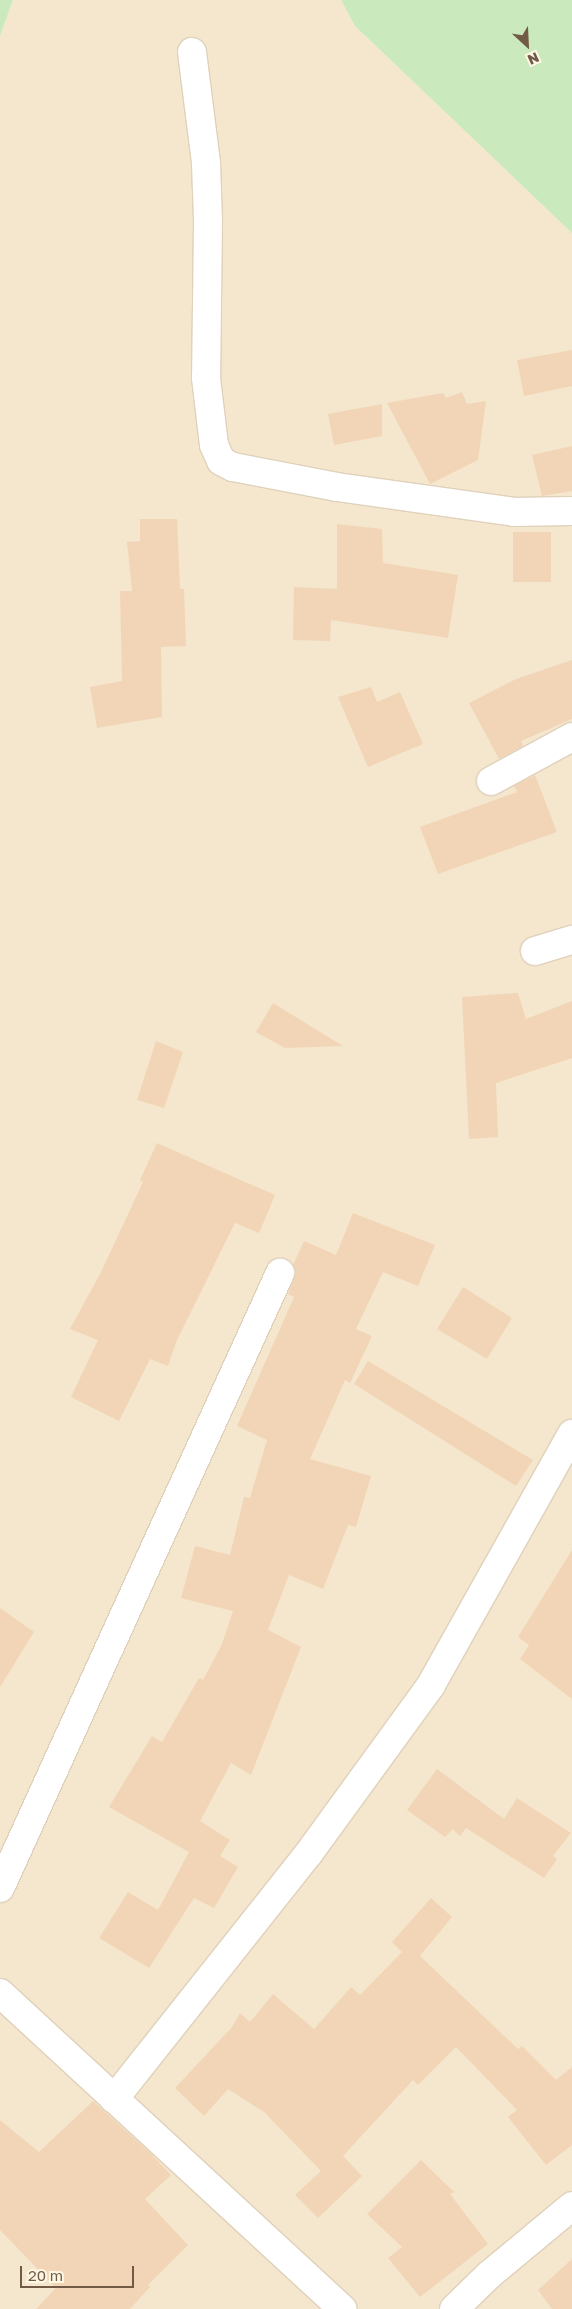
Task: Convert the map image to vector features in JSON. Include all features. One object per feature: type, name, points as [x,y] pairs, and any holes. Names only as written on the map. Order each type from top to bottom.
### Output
[{"type":"street","points":[[192,52],[206,163],[208,221],[206,378],[214,445],[221,461],[233,467],[377,492],[514,512],[572,511]]},
{"type":"street","points":[[491,781],[572,737]]},
{"type":"street","points":[[535,951],[572,940]]},
{"type":"street","points":[[0,1888],[280,1273]]},
{"type":"street","points":[[114,2098],[309,1853],[431,1685],[572,1434]]},
{"type":"street","points":[[0,1993],[342,2309]]},
{"type":"street","points":[[454,2309],[489,2275],[572,2206]]},
{"type":"shaded area","points":[[13,0],[341,0],[355,26],[572,233],[572,2309],[0,2309],[0,36]]},
{"type":"green space","points":[[0,0],[13,0],[0,36]]},
{"type":"green space","points":[[341,0],[572,0],[572,233],[355,26]]},
{"type":"building","points":[[572,350],[572,386],[524,396],[517,360]]},
{"type":"building","points":[[462,392],[467,404],[486,401],[478,460],[430,484],[387,403],[443,393],[446,398]]},
{"type":"building","points":[[382,404],[382,436],[334,445],[328,414]]},
{"type":"building","points":[[572,446],[572,491],[542,496],[532,455]]},
{"type":"building","points":[[140,519],[177,519],[180,589],[184,589],[186,646],[161,647],[162,717],[97,728],[90,687],[122,681],[120,591],[132,591],[127,542],[140,541]]},
{"type":"building","points":[[337,524],[382,529],[383,563],[458,575],[448,638],[331,620],[330,641],[293,640],[294,587],[337,589]]},
{"type":"building","points":[[513,532],[551,532],[551,582],[513,582]]},
{"type":"building","points":[[572,660],[572,719],[521,741],[523,746],[499,759],[469,703],[516,679]]},
{"type":"building","points":[[371,687],[377,702],[400,692],[423,744],[368,767],[338,697]]},
{"type":"building","points":[[535,775],[557,832],[438,874],[420,827],[517,792],[514,786]]},
{"type":"building","points":[[518,993],[526,1019],[572,1001],[572,1058],[496,1083],[498,1137],[469,1139],[462,997]]},
{"type":"building","points":[[273,1003],[343,1046],[285,1048],[256,1032]]},
{"type":"building","points":[[156,1041],[183,1052],[164,1108],[137,1100]]},
{"type":"building","points":[[157,1143],[275,1195],[259,1233],[235,1223],[177,1340],[168,1366],[150,1359],[119,1421],[71,1397],[98,1340],[70,1329],[101,1272],[143,1182],[140,1180]]},
{"type":"building","points":[[353,1213],[435,1245],[418,1286],[383,1272],[356,1329],[372,1336],[350,1383],[345,1380],[310,1459],[371,1476],[356,1527],[348,1525],[323,1589],[289,1575],[268,1630],[301,1647],[251,1775],[231,1763],[200,1821],[230,1840],[220,1856],[238,1867],[214,1908],[194,1898],[149,1968],[99,1938],[128,1892],[158,1910],[189,1852],[109,1807],[152,1736],[162,1742],[199,1678],[203,1680],[222,1644],[233,1611],[181,1598],[195,1546],[230,1555],[244,1497],[250,1498],[267,1440],[237,1426],[294,1297],[288,1294],[296,1272],[293,1265],[304,1241],[336,1255]]},
{"type":"building","points":[[463,1287],[512,1318],[487,1359],[437,1329]]},
{"type":"building","points":[[368,1361],[533,1460],[516,1486],[354,1384]]},
{"type":"building","points":[[572,1550],[572,1699],[520,1659],[529,1645],[518,1637]]},
{"type":"building","points":[[0,1608],[34,1632],[0,1687]]},
{"type":"building","points":[[437,1769],[504,1819],[517,1798],[571,1833],[553,1856],[557,1859],[544,1878],[466,1828],[460,1836],[453,1829],[445,1837],[407,1810]]},
{"type":"building","points":[[431,1898],[452,1917],[420,1956],[518,2049],[522,2046],[556,2080],[572,2067],[572,2145],[546,2165],[508,2117],[517,2110],[456,2047],[418,2085],[413,2080],[343,2156],[362,2176],[318,2218],[295,2195],[321,2171],[264,2112],[228,2089],[204,2116],[175,2088],[232,2027],[240,2013],[250,2022],[273,1994],[314,2029],[351,1987],[360,1995],[402,1952],[392,1942]]},
{"type":"building","points":[[93,2101],[150,2153],[171,2175],[145,2199],[188,2245],[148,2285],[150,2287],[130,2309],[36,2309],[56,2288],[0,2230],[0,2120],[39,2152]]},
{"type":"building","points":[[421,2160],[454,2192],[450,2194],[488,2244],[420,2297],[388,2258],[402,2247],[367,2214]]},
{"type":"building","points":[[572,2259],[572,2309],[552,2309],[538,2290]]}]
